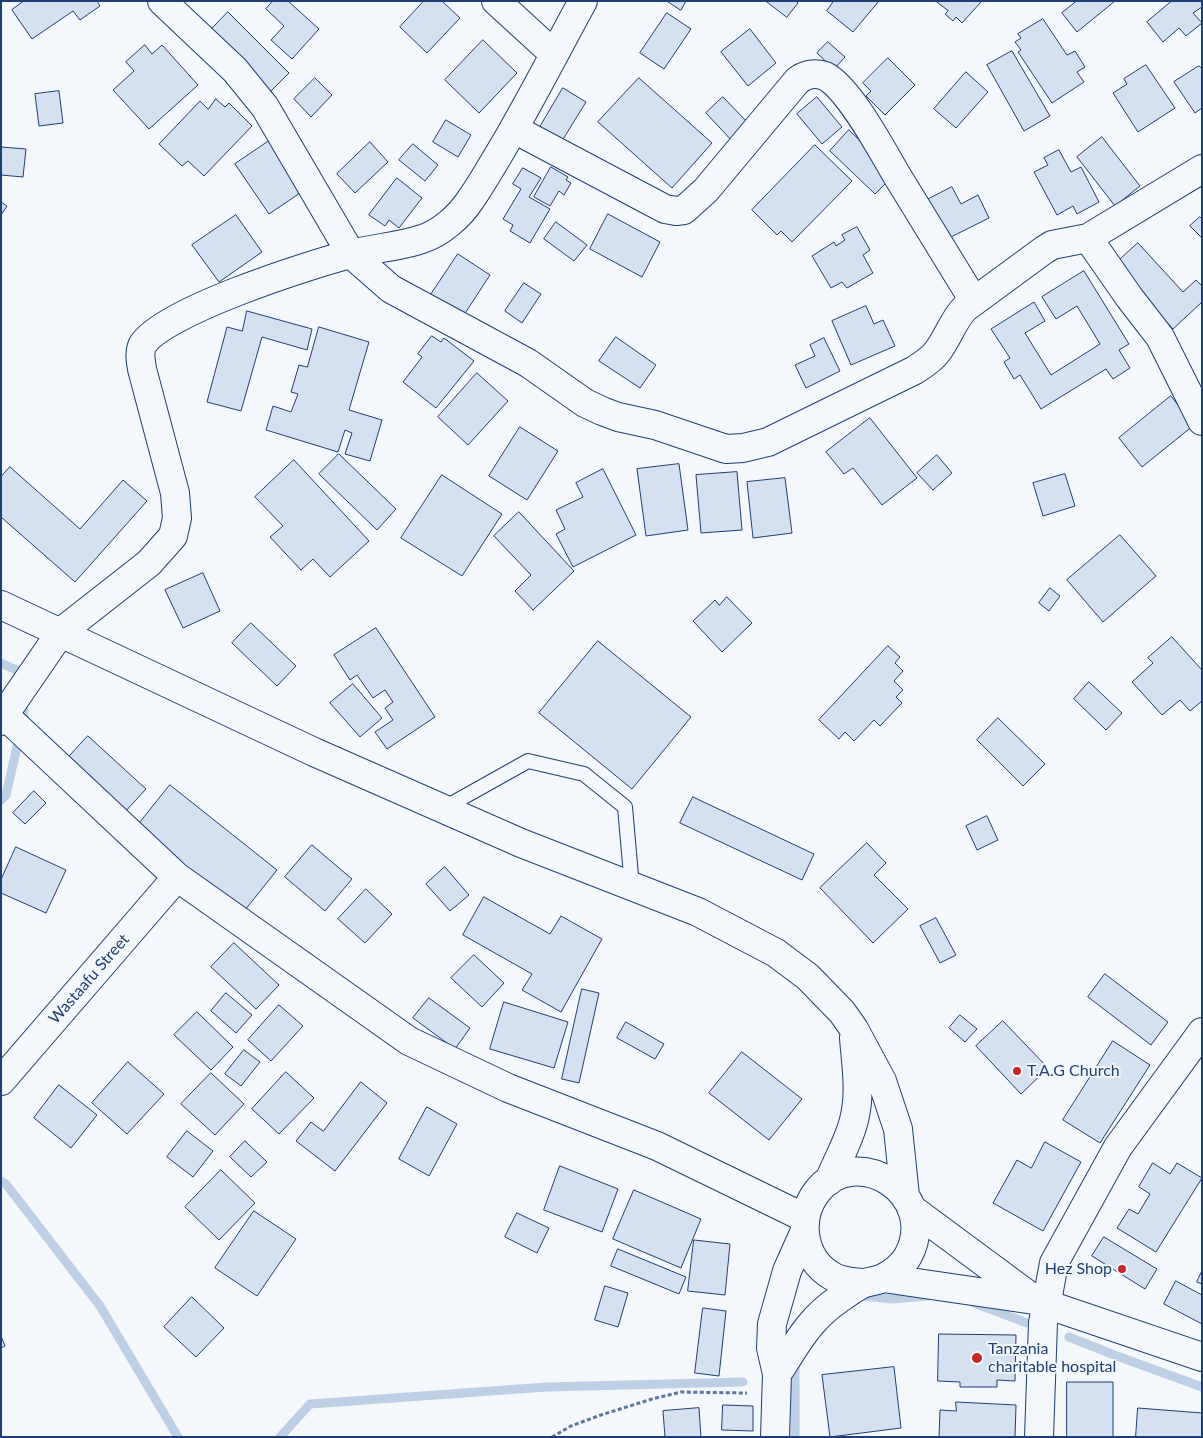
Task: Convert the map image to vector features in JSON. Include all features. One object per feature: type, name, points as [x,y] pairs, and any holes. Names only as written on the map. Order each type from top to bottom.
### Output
[{"type":"street","points":[[162,1],[235,70],[265,107],[350,254],[391,289],[528,363],[585,403],[602,411],[656,425],[726,449],[768,442],[915,370],[928,362],[937,353],[959,314],[974,301],[1052,245],[1088,238],[1202,169]]},
{"type":"street","points":[[496,1],[554,54]]},
{"type":"street","points":[[583,1],[514,129],[470,201],[438,231],[422,239],[350,254],[271,278],[175,318],[160,327],[143,344],[141,350],[142,369],[174,493],[177,518],[173,536],[149,562],[61,632],[2,716],[177,877],[408,1040],[508,1088],[657,1146],[805,1225]]},
{"type":"street","points":[[514,129],[665,209],[680,211],[684,210],[706,190],[797,81],[805,76],[819,74],[825,76],[833,82],[858,112],[974,301]]},
{"type":"street","points":[[1088,238],[1160,337],[1202,421]]},
{"type":"street","points":[[1,605],[314,752],[521,843],[698,912],[776,953],[808,977],[842,1012],[854,1029],[882,1081],[898,1129],[909,1202],[916,1225],[914,1241],[908,1257],[897,1269],[838,1300],[806,1329],[777,1384]]},
{"type":"street","name":"Wastaafu Street","points":[[1,1081],[177,877]]},
{"type":"street","points":[[829,1182],[855,1118],[858,1089],[854,1029]]},
{"type":"street","points":[[1039,1437],[1044,1323],[1040,1302],[1054,1262],[1118,1147],[1202,1032]]},
{"type":"street","points":[[775,1437],[777,1384],[771,1348],[772,1324],[787,1271],[805,1225],[809,1204],[818,1191],[842,1175],[856,1172],[870,1173],[883,1177],[895,1185],[909,1202],[1040,1302]]},
{"type":"street","points":[[805,1225],[809,1250],[818,1264],[831,1275],[847,1282],[874,1281],[1040,1302],[1202,1357]]},
{"type":"lane","points":[[444,808],[528,761],[584,774],[625,807],[632,887]]},
{"type":"path","points":[[552,1437],[571,1426],[601,1415],[681,1392],[777,1384]]},
{"type":"building","points":[[24,1],[97,1],[100,6],[80,20],[73,11],[32,39],[12,10]]},
{"type":"building","points":[[273,1],[288,1],[319,29],[292,59],[271,40],[284,26],[266,9]]},
{"type":"building","points":[[424,1],[442,1],[460,18],[427,53],[400,27]]},
{"type":"building","points":[[667,1],[686,1],[681,10]]},
{"type":"building","points":[[766,1],[796,1],[798,3],[787,17]]},
{"type":"building","points":[[834,1],[879,1],[853,32],[827,11]]},
{"type":"building","points":[[936,1],[981,2],[962,23],[956,17],[953,21],[945,14],[948,11]]},
{"type":"building","points":[[1077,1],[1115,1],[1077,32],[1062,13]]},
{"type":"building","points":[[1172,1],[1202,1],[1202,7],[1193,13],[1202,23],[1186,36],[1179,28],[1163,42],[1147,22]]},
{"type":"building","points":[[228,12],[289,73],[269,93],[208,33]]},
{"type":"building","points":[[667,13],[691,29],[664,69],[640,53]]},
{"type":"building","points":[[1043,19],[1067,55],[1075,51],[1085,67],[1077,72],[1084,82],[1052,103],[1018,52],[1021,50],[1015,42],[1021,38],[1018,34]]},
{"type":"building","points":[[750,29],[776,63],[748,86],[721,52]]},
{"type":"building","points":[[483,40],[517,73],[479,113],[445,80]]},
{"type":"building","points":[[828,42],[845,57],[834,69],[817,53]]},
{"type":"building","points":[[145,45],[152,54],[162,45],[198,85],[149,129],[113,90],[134,71],[126,62]]},
{"type":"building","points":[[1012,51],[1050,116],[1024,131],[987,65]]},
{"type":"building","points":[[888,58],[915,85],[885,115],[866,96],[871,91],[863,83]]},
{"type":"building","points":[[1146,65],[1175,108],[1138,132],[1113,93],[1127,84],[1124,79]]},
{"type":"building","points":[[1199,66],[1202,69],[1202,108],[1195,113],[1174,82]]},
{"type":"building","points":[[966,72],[988,92],[956,128],[934,109]]},
{"type":"building","points":[[315,78],[332,95],[311,117],[294,99]]},
{"type":"building","points":[[639,78],[712,143],[672,188],[598,122]]},
{"type":"building","points":[[563,88],[586,102],[562,141],[540,127]]},
{"type":"building","points":[[59,91],[63,123],[39,126],[35,94]]},
{"type":"building","points":[[723,97],[750,125],[733,142],[706,113]]},
{"type":"building","points":[[817,97],[842,127],[822,144],[797,114]]},
{"type":"building","points":[[216,99],[225,107],[229,103],[252,126],[204,176],[188,161],[182,166],[159,144],[200,101],[208,109]]},
{"type":"building","points":[[446,120],[471,135],[458,157],[433,142]]},
{"type":"building","points":[[849,130],[887,167],[888,181],[875,194],[830,151]]},
{"type":"building","points":[[1102,137],[1140,186],[1115,206],[1077,157]]},
{"type":"building","points":[[269,141],[303,191],[269,214],[235,164]]},
{"type":"building","points":[[370,142],[388,162],[355,193],[337,174]]},
{"type":"building","points":[[413,144],[438,165],[425,181],[399,160]]},
{"type":"building","points":[[815,145],[852,181],[792,242],[781,231],[777,235],[752,210]]},
{"type":"building","points":[[1,147],[26,149],[23,177],[1,175]]},
{"type":"building","points":[[1059,150],[1071,172],[1081,167],[1099,202],[1077,214],[1073,206],[1057,215],[1034,172],[1048,165],[1044,158]]},
{"type":"building","points":[[551,167],[568,177],[566,180],[571,183],[564,195],[559,191],[550,206],[534,197]]},
{"type":"building","points":[[523,168],[541,178],[529,197],[550,209],[530,243],[510,231],[513,225],[503,219],[521,189],[513,184]]},
{"type":"building","points":[[397,178],[422,198],[399,228],[389,220],[385,226],[369,215]]},
{"type":"building","points":[[952,187],[961,204],[978,195],[989,218],[945,240],[921,203]]},
{"type":"building","points":[[1,202],[7,206],[1,215]]},
{"type":"building","points":[[608,214],[660,242],[642,277],[590,249]]},
{"type":"building","points":[[236,215],[262,252],[219,282],[192,245]]},
{"type":"building","points":[[1200,217],[1202,219],[1202,238],[1190,226]]},
{"type":"building","points":[[556,222],[587,245],[574,261],[544,239]]},
{"type":"building","points":[[857,227],[870,250],[863,255],[873,273],[847,288],[842,282],[831,288],[812,256],[834,242],[836,246],[845,240],[842,235]]},
{"type":"building","points":[[1138,243],[1183,292],[1196,280],[1202,286],[1202,302],[1173,329],[1114,265]]},
{"type":"building","points":[[458,254],[490,275],[460,321],[428,299]]},
{"type":"building","points":[[1084,271],[1129,344],[1119,350],[1130,368],[1113,379],[1106,369],[1041,409],[1020,375],[1014,379],[1004,362],[1010,358],[991,329],[1034,302],[1045,321],[1025,333],[1051,375],[1100,344],[1077,306],[1056,319],[1042,297]]},
{"type":"building","points":[[524,283],[541,294],[522,323],[505,311]]},
{"type":"building","points":[[866,306],[874,324],[883,320],[895,346],[851,365],[832,321]]},
{"type":"building","points":[[247,311],[312,329],[307,350],[262,337],[241,411],[207,402],[227,327],[242,331]]},
{"type":"building","points":[[319,327],[369,342],[349,410],[382,420],[370,461],[345,454],[352,433],[345,430],[338,452],[266,430],[273,406],[291,412],[298,394],[291,392],[299,365],[307,367]]},
{"type":"building","points":[[432,336],[441,342],[444,338],[474,361],[436,408],[403,382],[422,357],[418,354]]},
{"type":"building","points":[[616,337],[656,365],[640,388],[599,361]]},
{"type":"building","points":[[824,338],[840,371],[806,388],[795,365],[815,356],[810,345]]},
{"type":"building","points":[[477,373],[508,401],[468,445],[438,417]]},
{"type":"building","points":[[1171,396],[1194,425],[1142,467],[1119,438]]},
{"type":"building","points":[[870,418],[917,478],[882,505],[853,468],[844,474],[826,452]]},
{"type":"building","points":[[520,427],[558,451],[527,500],[489,476]]},
{"type":"building","points":[[339,454],[396,509],[377,530],[319,474]]},
{"type":"building","points":[[937,455],[952,473],[933,490],[917,473]]},
{"type":"building","points":[[294,460],[369,541],[330,577],[313,559],[301,570],[270,537],[283,526],[255,497]]},
{"type":"building","points":[[679,464],[688,530],[646,536],[637,469]]},
{"type":"building","points":[[10,467],[80,529],[123,480],[147,501],[75,582],[1,517],[1,477]]},
{"type":"building","points":[[603,469],[636,535],[573,567],[556,534],[565,529],[556,510],[583,497],[576,483]]},
{"type":"building","points":[[737,472],[742,530],[701,533],[696,475]]},
{"type":"building","points":[[1065,474],[1075,506],[1043,516],[1033,483]]},
{"type":"building","points":[[442,475],[502,514],[462,576],[401,538]]},
{"type":"building","points":[[785,478],[792,533],[753,538],[747,482]]},
{"type":"building","points":[[519,512],[574,571],[533,610],[515,591],[531,575],[494,536]]},
{"type":"building","points":[[1120,535],[1156,576],[1103,622],[1067,580]]},
{"type":"building","points":[[203,573],[220,611],[183,628],[165,590]]},
{"type":"building","points":[[1050,588],[1060,596],[1049,611],[1039,603]]},
{"type":"building","points":[[727,597],[752,623],[722,652],[693,621],[715,600],[719,605]]},
{"type":"building","points":[[251,623],[296,666],[277,686],[232,643]]},
{"type":"building","points":[[376,628],[435,717],[387,749],[375,732],[393,720],[385,708],[393,702],[385,690],[373,698],[357,675],[350,680],[334,655]]},
{"type":"building","points":[[1172,637],[1202,670],[1202,701],[1190,711],[1180,700],[1162,715],[1132,682],[1153,663],[1148,658]]},
{"type":"building","points":[[598,641],[691,717],[632,789],[539,713]]},
{"type":"building","points":[[888,646],[900,657],[895,663],[903,671],[894,681],[903,690],[896,697],[902,703],[880,726],[874,720],[854,741],[845,732],[839,739],[819,720]]},
{"type":"building","points":[[1089,682],[1122,713],[1106,730],[1074,699]]},
{"type":"building","points":[[353,684],[382,718],[360,737],[330,703]]},
{"type":"building","points":[[998,718],[1045,764],[1023,786],[977,740]]},
{"type":"building","points":[[88,736],[146,789],[123,814],[65,761]]},
{"type":"building","points":[[170,785],[277,870],[241,915],[134,830]]},
{"type":"building","points":[[34,791],[46,803],[25,824],[13,813]]},
{"type":"building","points":[[693,797],[814,854],[802,880],[680,823]]},
{"type":"building","points":[[987,816],[998,840],[977,850],[966,826]]},
{"type":"building","points":[[867,843],[886,863],[874,875],[908,909],[873,943],[820,888]]},
{"type":"building","points":[[312,845],[352,879],[325,911],[285,877]]},
{"type":"building","points":[[16,847],[66,870],[46,913],[1,893],[1,880]]},
{"type":"building","points":[[445,867],[469,895],[450,911],[426,884]]},
{"type":"building","points":[[366,889],[392,914],[365,943],[338,919]]},
{"type":"building","points":[[484,897],[550,934],[561,916],[602,939],[561,1012],[522,990],[532,974],[463,935]]},
{"type":"building","points":[[936,918],[956,955],[940,963],[920,926]]},
{"type":"building","points":[[234,943],[279,985],[256,1009],[211,967]]},
{"type":"building","points":[[474,955],[504,983],[482,1007],[451,978]]},
{"type":"building","points":[[1105,974],[1168,1022],[1151,1045],[1088,997]]},
{"type":"building","points":[[582,989],[599,993],[579,1083],[562,1079]]},
{"type":"building","points":[[226,993],[252,1015],[236,1033],[211,1011]]},
{"type":"building","points":[[429,998],[470,1028],[455,1049],[413,1018]]},
{"type":"building","points":[[504,1002],[568,1022],[554,1068],[490,1049]]},
{"type":"building","points":[[279,1005],[303,1026],[271,1061],[248,1040]]},
{"type":"building","points":[[197,1012],[233,1047],[211,1070],[174,1035]]},
{"type":"building","points":[[960,1015],[977,1029],[965,1042],[949,1028]]},
{"type":"building","points":[[1003,1021],[1048,1068],[1021,1094],[976,1046]]},
{"type":"building","points":[[626,1022],[664,1044],[655,1059],[617,1038]]},
{"type":"building","points":[[1113,1041],[1150,1065],[1100,1143],[1063,1120]]},
{"type":"building","points":[[244,1050],[260,1062],[241,1086],[225,1074]]},
{"type":"building","points":[[742,1052],[802,1099],[769,1140],[709,1093]]},
{"type":"building","points":[[128,1062],[164,1094],[127,1134],[92,1103]]},
{"type":"building","points":[[286,1072],[314,1098],[279,1134],[252,1109]]},
{"type":"building","points":[[211,1073],[244,1104],[215,1135],[181,1104]]},
{"type":"building","points":[[361,1082],[387,1103],[335,1171],[296,1141],[311,1122],[323,1131]]},
{"type":"building","points":[[59,1085],[97,1115],[71,1148],[34,1118]]},
{"type":"building","points":[[427,1107],[457,1124],[429,1176],[399,1159]]},
{"type":"building","points":[[187,1131],[213,1151],[193,1177],[167,1157]]},
{"type":"building","points":[[245,1141],[267,1162],[251,1177],[230,1157]]},
{"type":"building","points":[[1045,1142],[1081,1162],[1043,1231],[993,1203],[1017,1160],[1031,1168]]},
{"type":"building","points":[[1153,1163],[1170,1174],[1177,1163],[1202,1178],[1156,1252],[1117,1228],[1129,1209],[1138,1214],[1150,1194],[1139,1187]]},
{"type":"building","points":[[560,1166],[618,1189],[602,1232],[544,1210]]},
{"type":"building","points":[[221,1170],[255,1203],[219,1240],[185,1207]]},
{"type":"building","points":[[634,1190],[701,1219],[681,1268],[613,1239]]},
{"type":"building","points":[[254,1211],[296,1239],[257,1296],[215,1268]]},
{"type":"building","points":[[517,1213],[549,1228],[537,1253],[505,1237]]},
{"type":"building","points":[[1104,1237],[1157,1269],[1145,1289],[1092,1256]]},
{"type":"building","points":[[694,1240],[730,1244],[725,1295],[688,1291]]},
{"type":"building","points":[[618,1249],[686,1277],[679,1294],[611,1266]]},
{"type":"building","points":[[1202,1271],[1202,1284],[1197,1282]]},
{"type":"building","points":[[1176,1281],[1202,1295],[1202,1324],[1164,1304]]},
{"type":"building","points":[[605,1286],[628,1293],[618,1327],[595,1320]]},
{"type":"building","points":[[192,1297],[224,1328],[196,1357],[164,1327]]},
{"type":"building","points":[[703,1308],[726,1311],[719,1376],[695,1373]]},
{"type":"building","name":"Tanzania charitable hospital","points":[[939,1334],[1016,1335],[1015,1381],[997,1380],[997,1387],[960,1387],[960,1382],[938,1381]]},
{"type":"building","points":[[1,1336],[5,1346],[1,1348]]},
{"type":"building","points":[[894,1367],[901,1428],[830,1437],[822,1375]]},
{"type":"building","points":[[1067,1382],[1113,1382],[1113,1437],[1067,1437]]},
{"type":"building","points":[[956,1402],[1016,1405],[1015,1437],[939,1437],[940,1410],[956,1411]]},
{"type":"building","points":[[723,1405],[753,1406],[753,1431],[722,1430]]},
{"type":"building","points":[[699,1408],[701,1437],[665,1437],[663,1411]]},
{"type":"building","points":[[1138,1408],[1202,1413],[1202,1437],[1136,1437]]},
{"type":"waterway","points":[[1,663],[23,673],[23,679]]},
{"type":"waterway","points":[[1,800],[6,795],[24,716],[23,699]]},
{"type":"waterway","points":[[1,1181],[6,1184],[100,1306],[178,1437]]},
{"type":"waterway","points":[[858,1297],[892,1299],[927,1296]]},
{"type":"waterway","points":[[974,1303],[1027,1323]]},
{"type":"waterway","points":[[1069,1337],[1202,1387]]},
{"type":"waterway","points":[[795,1437],[795,1367],[799,1360]]},
{"type":"waterway","points":[[280,1437],[310,1404],[547,1387],[743,1382]]},
{"type":"place","name":"T.A.G Church","points":[[1017,1071]]},
{"type":"place","name":"Hez Shop","points":[[1122,1269]]},
{"type":"place","name":"Tanzania charitable hospital","points":[[977,1358]]}]
